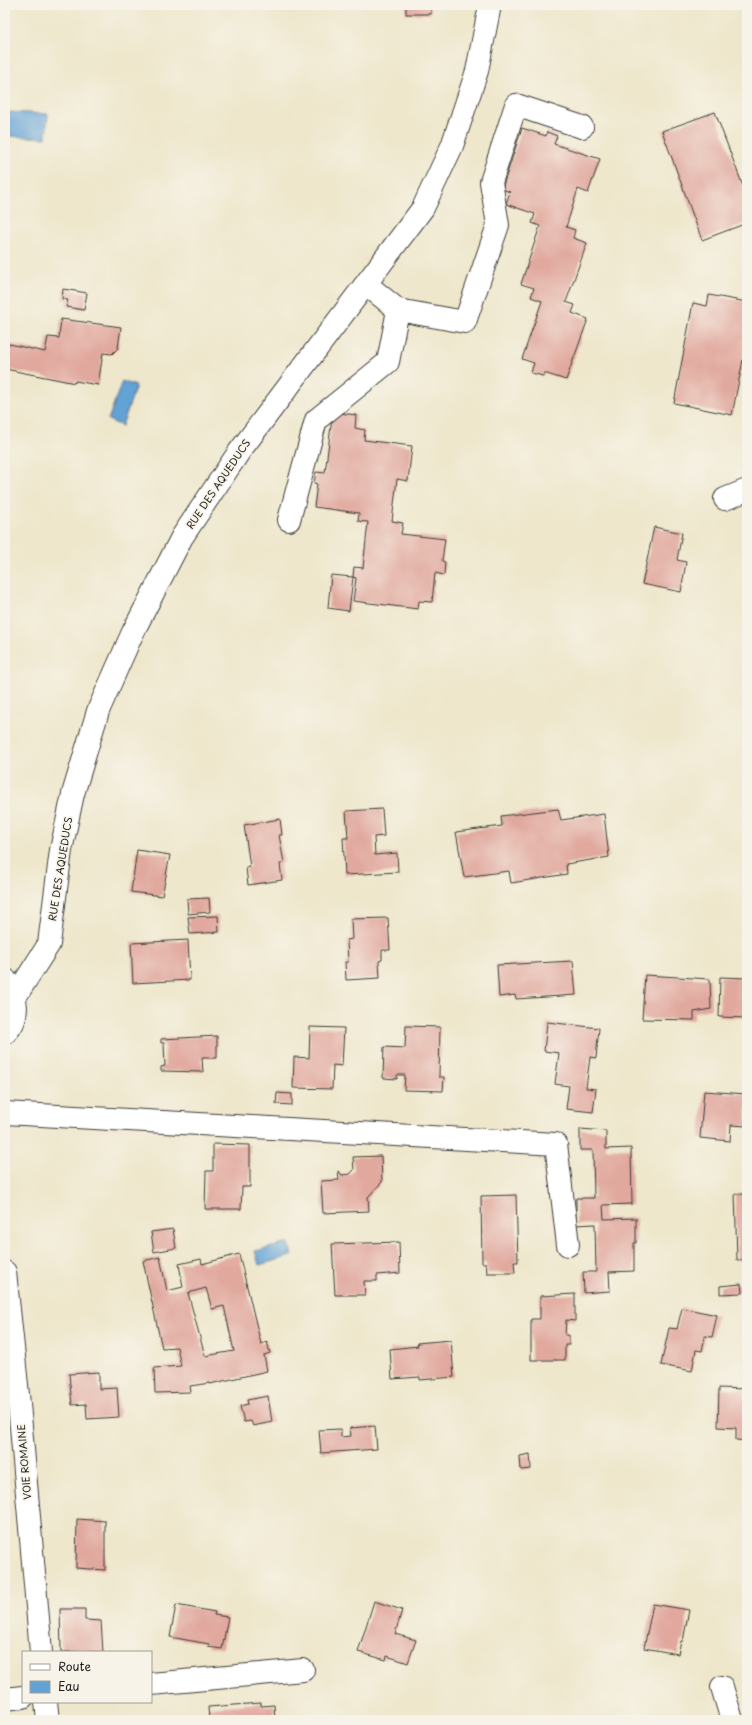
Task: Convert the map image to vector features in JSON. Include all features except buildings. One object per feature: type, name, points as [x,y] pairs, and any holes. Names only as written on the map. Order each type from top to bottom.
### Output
[{"type":"street","name":"RUE DES AQUEDUCS","points":[[10,988],[50,944],[61,850],[73,794],[98,712],[133,632],[182,537],[239,452],[422,208],[452,146],[477,71],[490,5]]},
{"type":"street","points":[[366,284],[398,310],[465,322],[498,225],[491,182],[516,105],[582,127]]},
{"type":"street","points":[[289,520],[316,420],[388,362],[398,310]]},
{"type":"street","points":[[726,499],[747,490]]},
{"type":"street","points":[[5,1034],[13,1021],[16,1009],[10,988]]},
{"type":"street","points":[[5,1113],[556,1144],[568,1245]]},
{"type":"street","name":"VOIE ROMAINE","points":[[5,1272],[19,1404],[41,1651]]},
{"type":"street","points":[[152,1684],[303,1670]]},
{"type":"street","points":[[722,1687],[732,1720]]},
{"type":"street","points":[[5,1699],[22,1697]]},
{"type":"street","points":[[46,1703],[48,1720]]},
{"type":"water","points":[[7,112],[48,114],[46,138],[7,136]]},
{"type":"water","points":[[122,381],[136,386],[122,426],[108,420]]},
{"type":"water","points":[[289,1243],[292,1256],[259,1265],[255,1251]]}]
